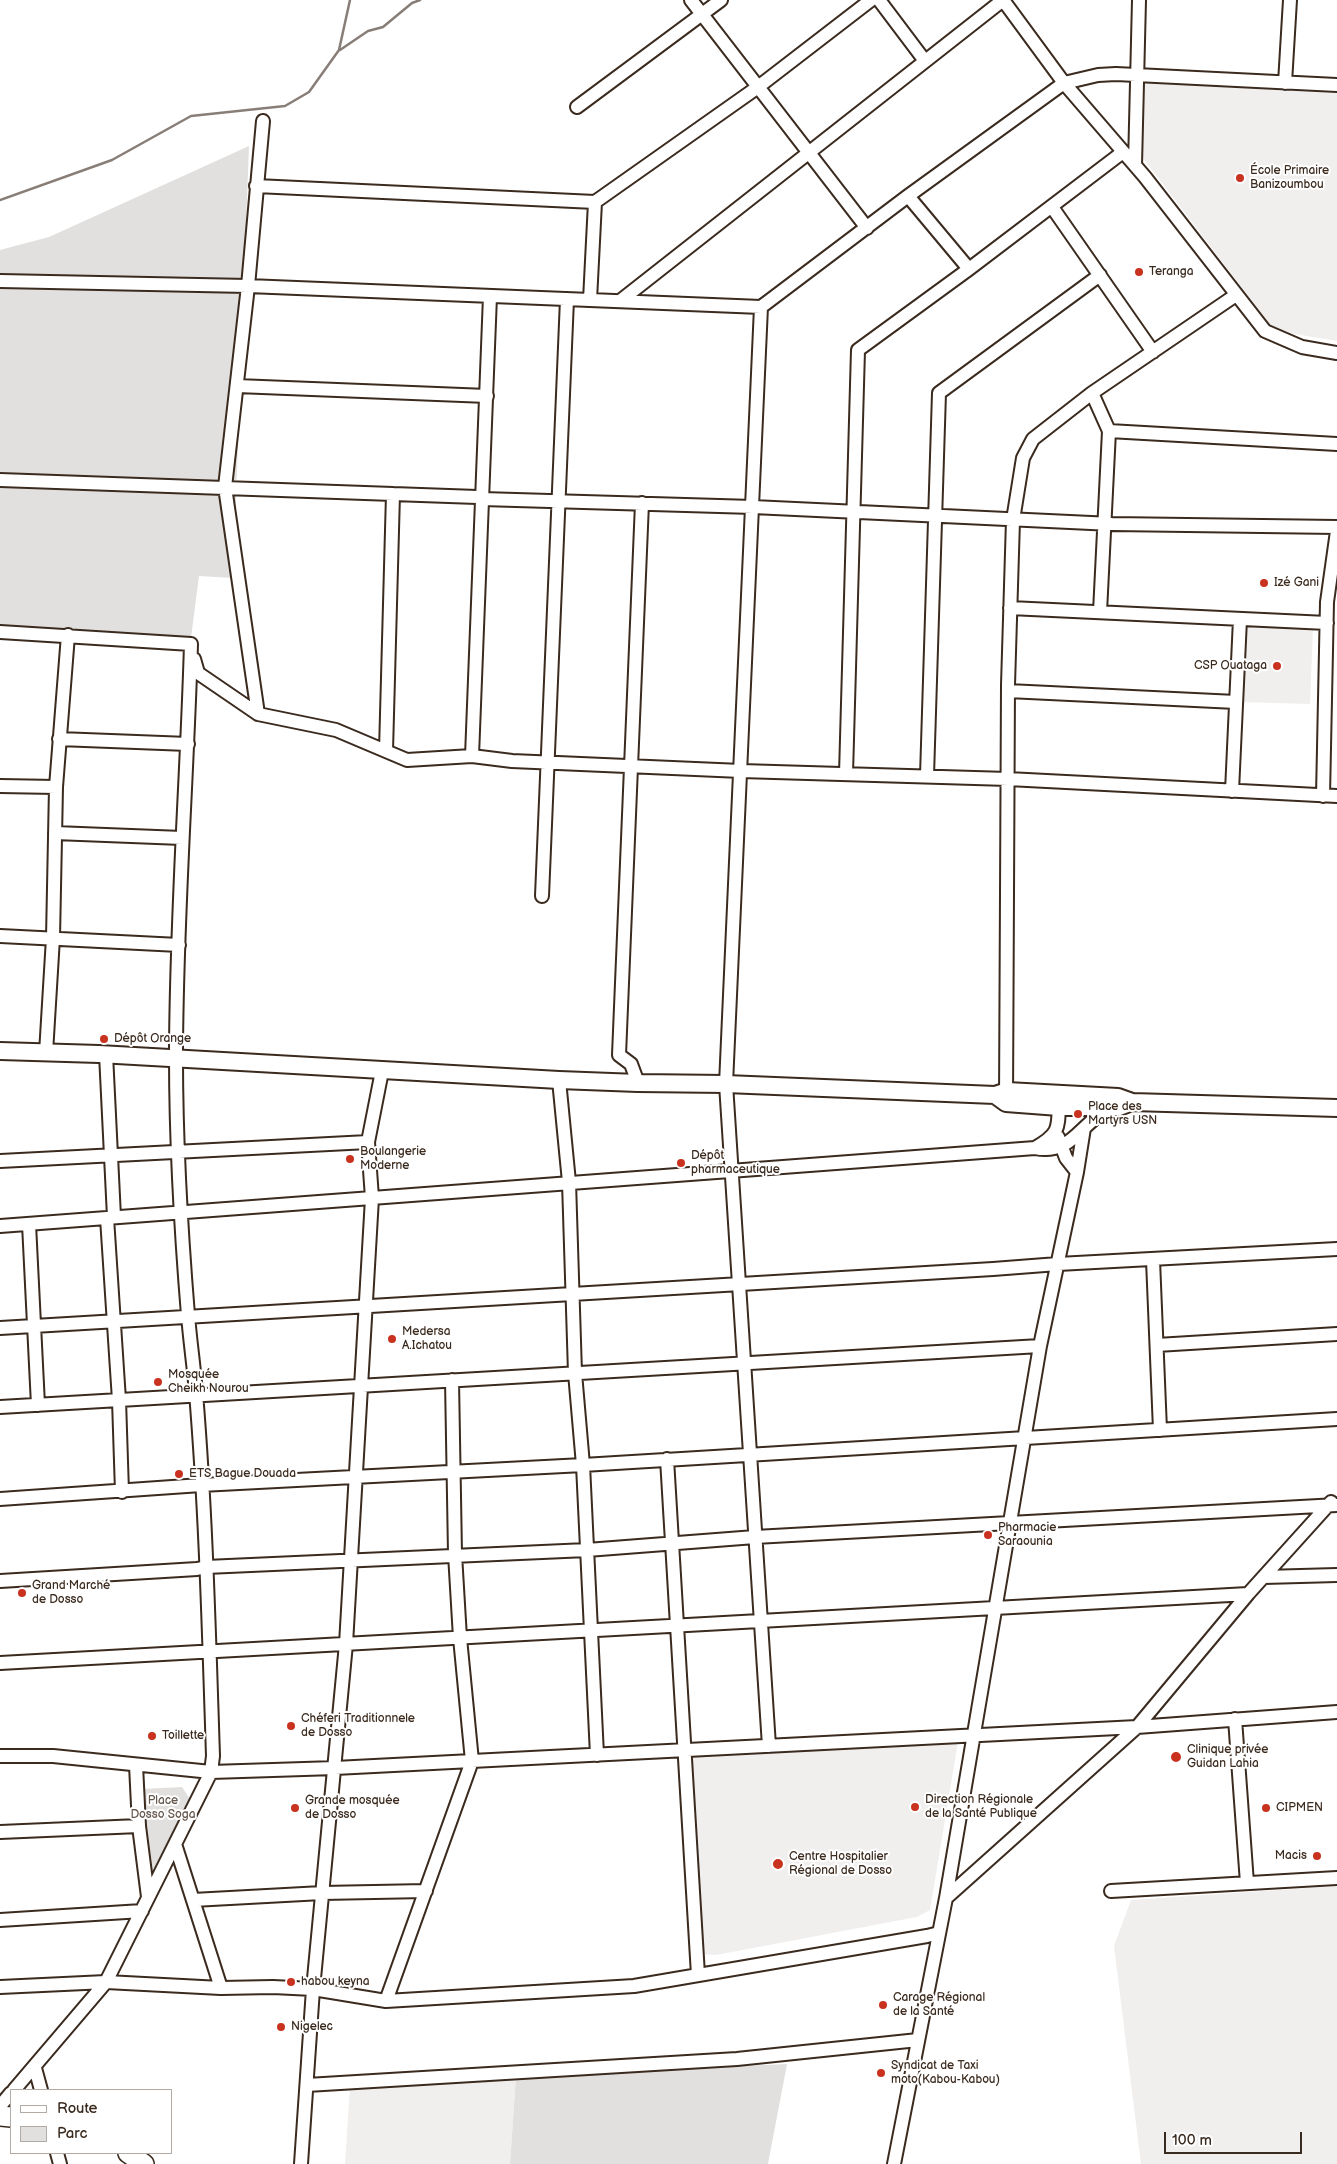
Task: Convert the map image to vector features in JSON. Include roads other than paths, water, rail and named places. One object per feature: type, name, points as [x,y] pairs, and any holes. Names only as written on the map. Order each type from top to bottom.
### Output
[{"type":"highway","points":[[129,2154],[144,2164]]},
{"type":"main road","points":[[0,1051],[106,1054],[559,1080],[726,1084],[1002,1096],[1125,1104],[1337,1108]]},
{"type":"street","points":[[691,0],[867,228]]},
{"type":"street","points":[[577,107],[722,0]]},
{"type":"street","points":[[256,186],[596,202],[758,87],[871,0]]},
{"type":"street","points":[[879,0],[925,61]]},
{"type":"street","points":[[620,302],[1003,0],[1064,83],[1134,165],[1265,331],[1302,347],[1337,353]]},
{"type":"street","points":[[1134,165],[1139,0]]},
{"type":"street","points":[[1285,82],[1290,0]]},
{"type":"street","points":[[0,281],[248,286],[761,307],[908,196],[1064,83],[1098,74],[1337,85]]},
{"type":"street","points":[[258,714],[225,487],[248,286],[263,122]]},
{"type":"street","points":[[846,774],[858,350],[1052,207],[1122,152]]},
{"type":"street","points":[[908,196],[969,269]]},
{"type":"street","points":[[590,300],[596,202]]},
{"type":"street","points":[[1052,207],[1153,352]]},
{"type":"street","points":[[927,776],[939,392],[1100,275]]},
{"type":"street","points":[[1002,1096],[1010,608],[1013,520],[1023,458],[1033,438],[1092,393],[1236,295]]},
{"type":"street","points":[[472,756],[490,296]]},
{"type":"street","points":[[542,896],[567,299]]},
{"type":"street","points":[[761,307],[726,1084],[769,1746]]},
{"type":"street","points":[[237,386],[487,396]]},
{"type":"street","points":[[1092,393],[1109,431],[1100,612]]},
{"type":"street","points":[[1109,431],[1337,444]]},
{"type":"street","points":[[0,480],[225,487],[477,497],[482,499],[753,507],[1104,524],[1337,529],[1327,602],[1323,796]]},
{"type":"street","points":[[386,751],[393,494]]},
{"type":"street","points":[[638,1083],[631,1064],[619,1055],[642,503]]},
{"type":"street","points":[[1010,608],[1326,623]]},
{"type":"street","points":[[1232,791],[1240,619]]},
{"type":"street","points":[[0,632],[191,644]]},
{"type":"street","points":[[46,1052],[53,938],[56,787],[68,635]]},
{"type":"street","points":[[191,644],[198,673],[258,714],[336,730],[407,760],[472,756],[547,763],[741,771],[1008,778],[1337,796]]},
{"type":"street","points":[[15,2089],[35,2068],[56,2039],[106,1982],[211,1772],[213,1756],[206,1567],[196,1394],[188,1315],[181,1211],[176,1059],[179,897],[188,744],[191,644]]},
{"type":"street","points":[[1008,690],[1236,702]]},
{"type":"street","points":[[60,739],[188,744]]},
{"type":"street","points":[[0,786],[56,787]]},
{"type":"street","points":[[55,833],[182,838]]},
{"type":"street","points":[[0,936],[179,945]]},
{"type":"street","points":[[106,1054],[111,1155],[113,1322],[119,1400],[122,1492]]},
{"type":"street","points":[[301,2164],[313,1989],[335,1768],[352,1560],[372,1198],[368,1142],[382,1071]]},
{"type":"street","points":[[559,1080],[569,1182],[575,1373],[583,1465],[597,1755]]},
{"type":"street","points":[[1059,1100],[1056,1131],[1059,1150],[1077,1172]]},
{"type":"street","points":[[894,2164],[946,1898],[972,1735],[996,1608],[1040,1346],[1077,1172],[1089,1102]]},
{"type":"street","points":[[0,1226],[1035,1148],[1059,1150],[1075,1138],[1097,1116],[1125,1104]]},
{"type":"street","points":[[1035,1148],[1053,1137],[1056,1131]]},
{"type":"street","points":[[0,1161],[368,1142]]},
{"type":"street","points":[[29,1224],[38,1405]]},
{"type":"street","points":[[0,1328],[113,1322],[188,1315],[365,1307],[739,1285],[1058,1264],[1337,1250]]},
{"type":"street","points":[[1153,1260],[1160,1430]]},
{"type":"street","points":[[1156,1345],[1337,1334]]},
{"type":"street","points":[[0,1407],[196,1394],[744,1365],[1040,1346]]},
{"type":"street","points":[[386,2001],[472,1761],[454,1554],[452,1380]]},
{"type":"street","points":[[0,1499],[201,1485],[356,1478],[1337,1420]]},
{"type":"street","points":[[667,1459],[698,1975]]},
{"type":"street","points":[[0,1582],[206,1567],[454,1554],[587,1550],[672,1542],[1334,1502]]},
{"type":"street","points":[[946,1898],[1137,1726],[1248,1594],[1334,1502]]},
{"type":"street","points":[[1264,1577],[1337,1575]]},
{"type":"street","points":[[0,1663],[1248,1594]]},
{"type":"street","points":[[0,1756],[53,1756],[211,1772],[335,1768],[1137,1726],[1337,1712]]},
{"type":"street","points":[[1236,1719],[1246,1884]]},
{"type":"street","points":[[136,1765],[139,1826],[148,1897]]},
{"type":"street","points":[[0,1832],[139,1826]]},
{"type":"street","points":[[175,1844],[221,1988]]},
{"type":"street","points":[[1111,1891],[1337,1878]]},
{"type":"street","points":[[193,1900],[322,1893],[426,1891]]},
{"type":"street","points":[[0,1920],[142,1911]]},
{"type":"street","points":[[0,1987],[106,1982],[221,1988],[313,1989],[386,2001],[634,1986],[927,1936],[939,1932]]},
{"type":"street","points":[[306,2085],[737,2059],[918,2040]]},
{"type":"street","points":[[35,2068],[41,2089]]},
{"type":"street","points":[[0,2106],[10,2095]]},
{"type":"waterway","points":[[0,200],[112,160],[191,116],[285,106],[309,92],[339,50],[350,0]]},
{"type":"waterway","points":[[340,50],[368,31],[383,27],[412,3],[420,0]]},
{"type":"place","name":"École Primaire Banizoumbou","points":[[1240,178]]},
{"type":"place","name":"Teranga","points":[[1139,272]]},
{"type":"place","name":"Izé Gani","points":[[1264,583]]},
{"type":"place","name":"CSP Ouataga","points":[[1277,666]]},
{"type":"place","name":"Dépôt Orange","points":[[104,1039]]},
{"type":"place","name":"Place des Martyrs USN","points":[[1078,1114]]},
{"type":"place","name":"Boulangerie Moderne","points":[[350,1159]]},
{"type":"place","name":"Dépôt pharmaceutique","points":[[681,1163]]},
{"type":"place","name":"Medersa A.Ichatou","points":[[392,1339]]},
{"type":"place","name":"Mosquée Cheikh Nourou","points":[[158,1382]]},
{"type":"place","name":"ETS Bague Douada","points":[[179,1474]]},
{"type":"place","name":"Pharmacie Saraounia","points":[[988,1535]]},
{"type":"place","name":"Grand Marché de Dosso","points":[[22,1593]]},
{"type":"place","name":"Chéferi Traditionnele de Dosso","points":[[291,1726]]},
{"type":"place","name":"Toillette","points":[[152,1736]]},
{"type":"place","name":"Clinique privée Guidan Lahia","points":[[1176,1757]]},
{"type":"place","name":"Direction Régionale de la Santé Publique","points":[[915,1807]]},
{"type":"place","name":"Grande mosquée de Dosso","points":[[295,1808]]},
{"type":"place","name":"CIPMEN","points":[[1266,1808]]},
{"type":"place","name":"Macis","points":[[1317,1856]]},
{"type":"place","name":"Centre Hospitalier Régional de Dosso","points":[[778,1864]]},
{"type":"place","name":"habou keyna","points":[[291,1982]]},
{"type":"place","name":"Carage Régional de la Santé","points":[[883,2005]]},
{"type":"place","name":"Nigelec","points":[[281,2027]]},
{"type":"place","name":"Syndicat de Taxi moto(Kabou-Kabou)","points":[[881,2073]]},
{"type":"park label","name":"Place Dosso Soga","points":[[163,1808]]}]
